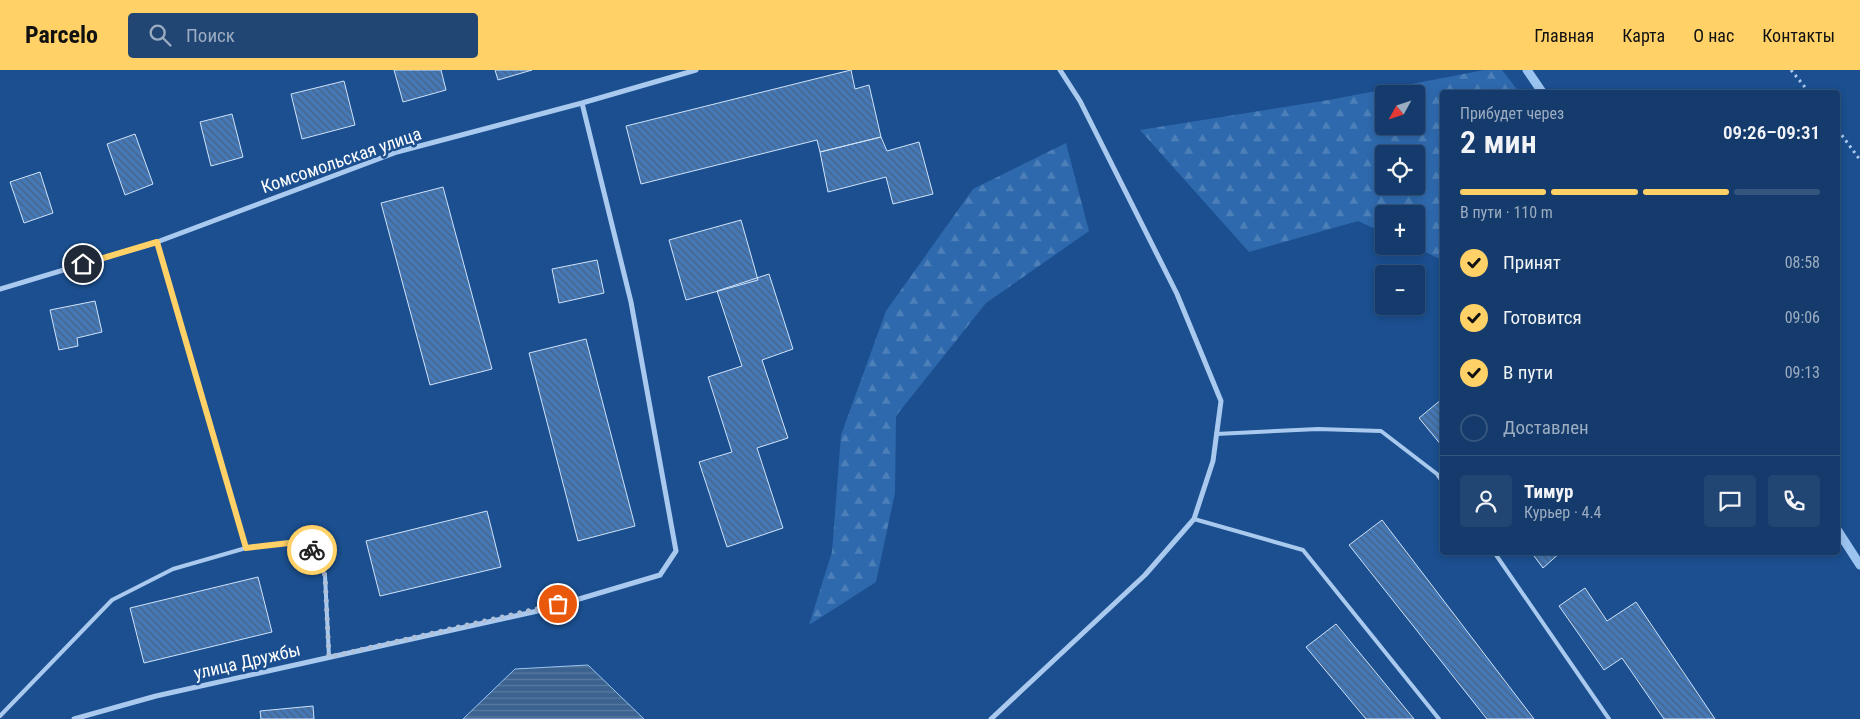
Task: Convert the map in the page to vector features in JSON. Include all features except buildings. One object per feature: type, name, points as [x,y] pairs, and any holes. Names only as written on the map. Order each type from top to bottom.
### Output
[{"type":"street","name":"Комсомольская улица","points":[[0,289],[157,242],[397,152],[582,103],[676,73],[696,70]]},
{"type":"street","points":[[991,719],[1145,576],[1194,520],[1213,461],[1221,401],[1177,294],[1080,102],[1060,70]]},
{"type":"street","name":"улица Дружбы","points":[[74,719],[156,696],[542,610],[660,575],[676,550],[631,302],[582,103]]},
{"type":"lane","points":[[157,242],[246,548]]},
{"type":"lane","points":[[1216,434],[1318,429],[1381,431],[1440,478]]},
{"type":"lane","points":[[1194,520],[1303,550],[1439,719]]},
{"type":"lane","points":[[0,716],[112,600],[173,569],[246,548],[289,543],[312,550],[325,575],[329,657]]},
{"type":"lane","points":[[1496,555],[1609,719]]},
{"type":"path","points":[[1791,70],[1806,90]]},
{"type":"path","points":[[1840,133],[1860,160]]},
{"type":"green space","points":[[1484,70],[1502,70],[1517,90],[1440,90],[1440,259],[1425,252],[1425,205],[1375,205],[1375,229],[1358,221],[1249,252],[1140,130],[1375,91],[1375,135],[1425,135],[1425,85],[1406,85]]},
{"type":"green space","points":[[1066,143],[1089,231],[986,303],[896,416],[895,493],[876,582],[809,625],[832,552],[841,435],[886,311],[973,189]]},
{"type":"shaded area","points":[[588,665],[644,719],[463,719],[515,669]]},
{"type":"waterway","points":[[1527,70],[1541,90]]},
{"type":"waterway","points":[[1840,534],[1860,565]]},
{"type":"way so far","points":[[312,550],[325,575],[329,657],[542,610],[558,604]]},
{"type":"route","points":[[83,264],[157,242],[246,548],[289,543],[312,550]]}]
